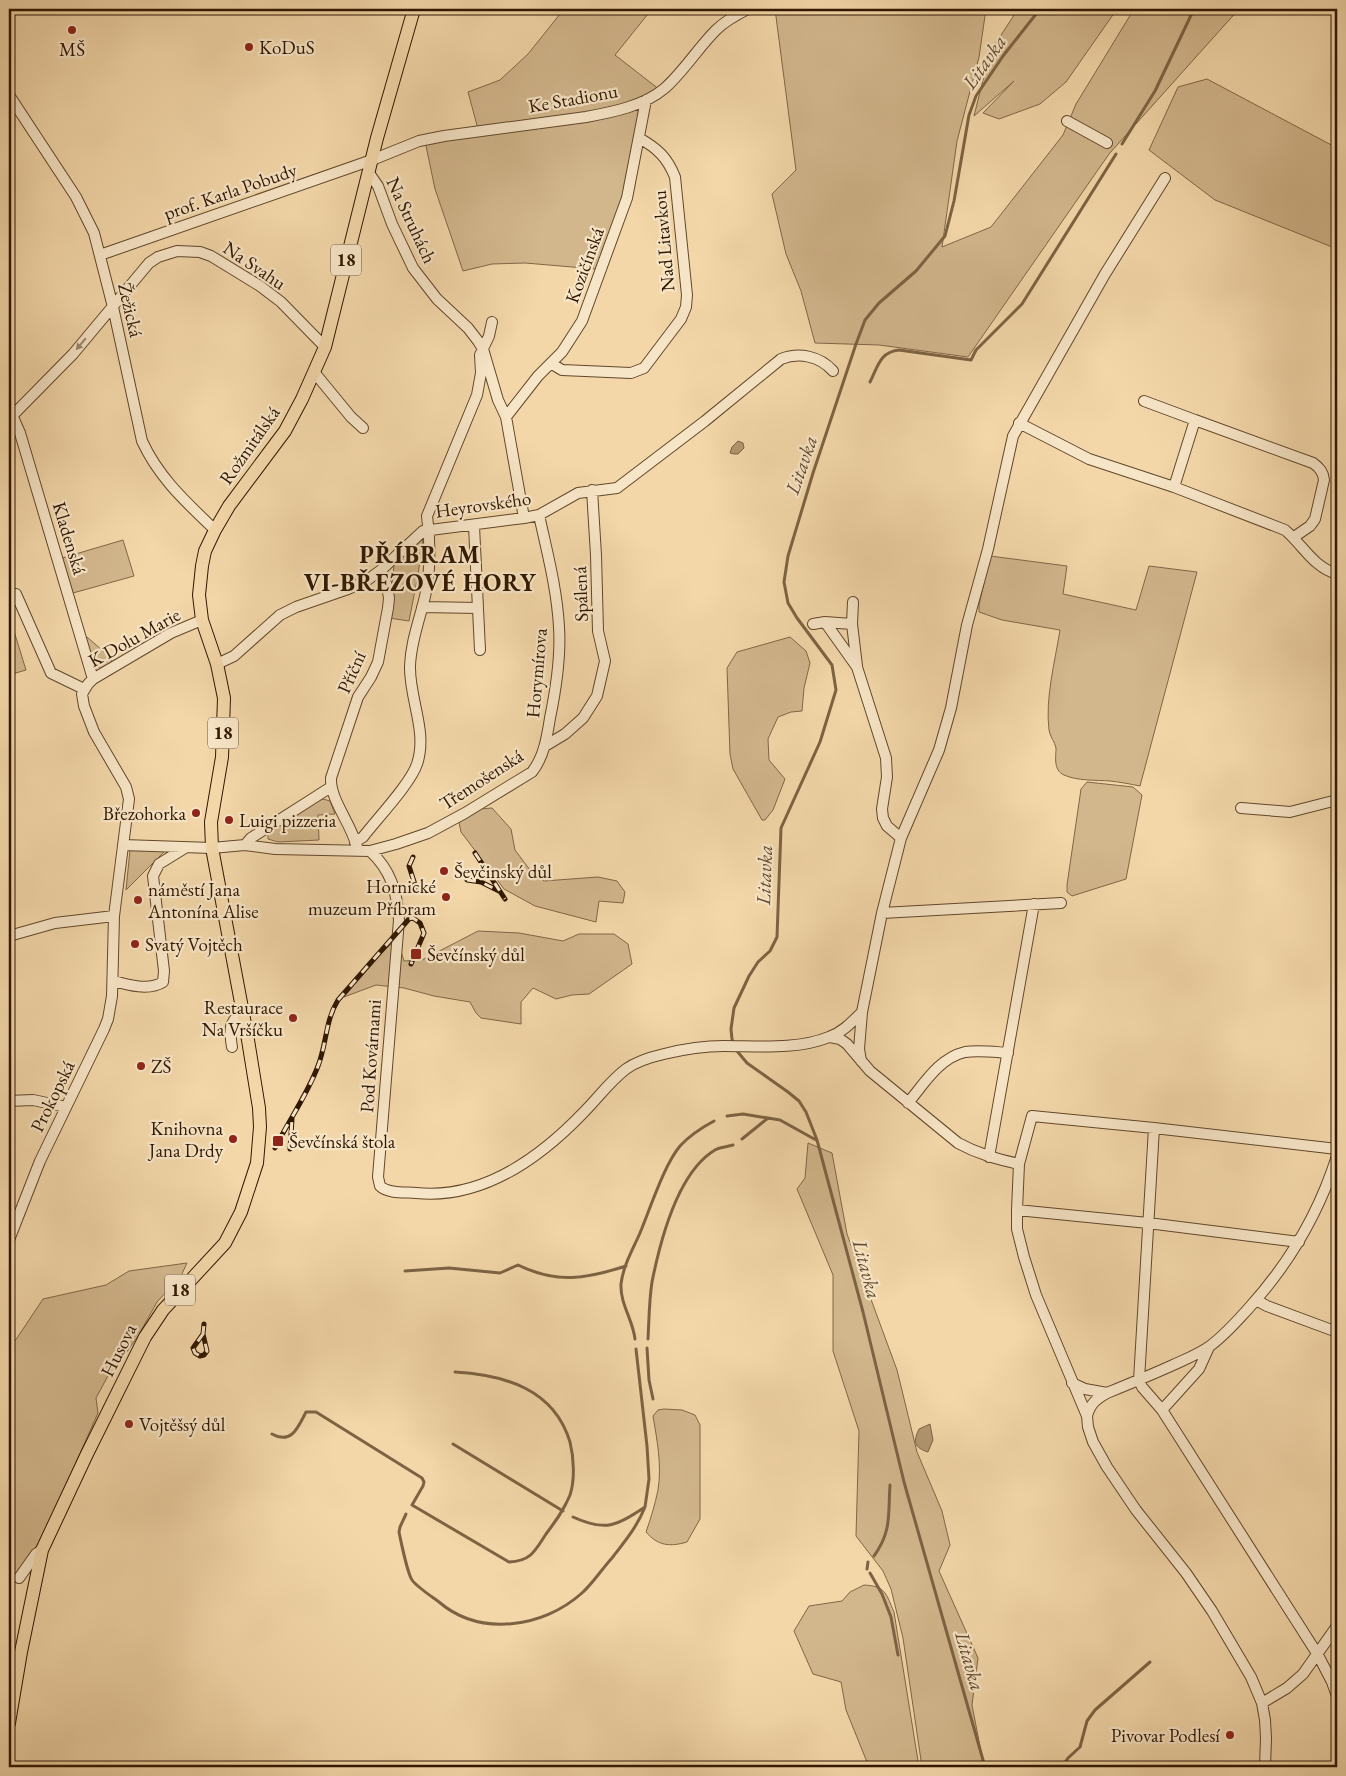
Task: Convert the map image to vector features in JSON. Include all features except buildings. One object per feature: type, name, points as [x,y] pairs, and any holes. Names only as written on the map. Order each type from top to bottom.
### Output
[{"type":"main road","name":"Rožmitálská","points":[[212,848],[211,822],[222,757],[224,698],[217,664],[202,620],[199,595],[202,566],[214,530],[229,506],[285,431],[325,347],[370,166],[414,9]]},
{"type":"main road","name":"Husova","points":[[9,1723],[21,1652],[42,1550],[144,1337],[163,1310],[225,1243],[246,1200],[257,1162],[260,1127],[250,1050],[212,848]]},
{"type":"street","name":"Ke Stadionu","points":[[370,166],[409,144],[430,138],[586,117],[646,100],[664,88],[716,30],[736,15],[748,9]]},
{"type":"street","name":"Žežická","points":[[9,95],[76,197],[88,219],[100,255],[145,448],[167,483],[214,530]]},
{"type":"street","name":"Kozičínská","points":[[506,417],[538,376],[552,364],[578,329],[591,301],[627,198],[646,100]]},
{"type":"street","points":[[1067,121],[1107,143]]},
{"type":"street","name":"Nad Litavkou","points":[[552,364],[562,370],[638,372],[644,368],[686,308],[687,295],[675,177],[663,154],[639,138]]},
{"type":"street","name":"prof. Karla Pobudy","points":[[100,255],[370,166]]},
{"type":"street","name":"Na Struhách","points":[[370,166],[392,224],[413,268],[437,299],[468,328],[483,349],[498,400],[506,417],[524,518]]},
{"type":"street","points":[[861,1061],[859,1049],[862,1012],[882,913],[901,838],[939,750],[951,708],[967,625],[988,549],[1009,449],[1019,423],[1105,274],[1165,178]]},
{"type":"street","name":"Na Svahu","points":[[10,413],[73,354],[112,306],[150,264],[158,257],[177,251],[200,252],[222,262],[281,302],[325,347]]},
{"type":"street","points":[[356,846],[412,775],[417,765],[420,733],[410,669],[411,647],[428,581],[428,516],[477,395],[481,373],[480,355],[489,336],[492,322]]},
{"type":"street","name":"Heyrovského","points":[[217,664],[234,656],[280,615],[296,607],[348,589],[381,570],[417,535],[429,529],[474,526],[539,515],[578,493],[617,488],[705,421],[781,359],[790,356],[806,356],[814,358],[833,371]]},
{"type":"street","points":[[314,372],[363,428]]},
{"type":"street","points":[[1144,401],[1313,464],[1319,468],[1324,480],[1315,519],[1310,526],[1294,537]]},
{"type":"street","name":"Kladenská","points":[[10,413],[20,433],[93,679]]},
{"type":"street","points":[[1174,487],[1195,420]]},
{"type":"street","points":[[1019,423],[1089,459],[1174,487],[1285,530],[1294,537],[1320,566],[1337,574]]},
{"type":"street","name":"Spálená","points":[[592,490],[598,631],[605,661],[597,696]]},
{"type":"street","name":"Horymírova","points":[[539,515],[555,593],[559,628],[559,653],[554,702],[545,746]]},
{"type":"street","points":[[474,526],[480,650]]},
{"type":"street","name":"Příční","points":[[331,787],[331,778],[356,702],[378,662],[389,598],[381,570]]},
{"type":"street","points":[[16,594],[51,673],[84,689]]},
{"type":"street","points":[[853,602],[852,624],[857,667],[886,758],[887,777],[882,809],[883,818],[887,826],[901,838]]},
{"type":"street","points":[[422,607],[478,608]]},
{"type":"street","name":"K Dolu Marie","points":[[114,916],[129,792],[94,732],[82,700],[84,689],[93,679],[154,643],[202,620]]},
{"type":"street","points":[[825,622],[857,667]]},
{"type":"street","points":[[812,624],[825,622],[852,624]]},
{"type":"street","name":"Třemošenská","points":[[123,845],[212,848],[245,845],[275,849],[356,846],[370,851],[396,844],[428,833],[532,772],[537,766],[545,746],[565,734],[583,718],[597,696]]},
{"type":"street","points":[[245,845],[251,838],[331,787],[336,801],[346,818],[356,846]]},
{"type":"street","points":[[1241,808],[1290,812],[1337,800]]},
{"type":"street","points":[[114,981],[143,987],[154,986],[163,982],[164,971],[153,876],[159,864],[185,848]]},
{"type":"street","name":"Pod Kovárnami","points":[[370,851],[385,866],[390,876],[396,897],[399,920],[378,1178],[383,1189],[430,1194],[458,1192],[496,1180],[513,1170],[558,1136],[583,1114],[611,1083],[641,1060],[698,1048],[796,1044],[830,1037]]},
{"type":"street","points":[[882,913],[1061,903]]},
{"type":"street","points":[[989,1157],[1034,904]]},
{"type":"street","points":[[9,936],[56,923],[114,916]]},
{"type":"street","name":"Prokopská","points":[[9,1240],[40,1161],[106,1024],[114,981],[114,916]]},
{"type":"street","points":[[232,1047],[229,1027],[242,1010]]},
{"type":"street","points":[[830,1037],[848,1027],[862,1012]]},
{"type":"street","points":[[830,1037],[840,1039],[847,1044],[870,1071],[958,1143],[972,1151],[989,1157],[1019,1164]]},
{"type":"street","points":[[908,1103],[940,1064],[951,1057],[967,1052],[1008,1053]]},
{"type":"street","points":[[9,1101],[33,1100],[66,1107]]},
{"type":"street","points":[[1087,1416],[1036,1295],[1017,1229],[1016,1210],[1019,1164],[1032,1116],[1337,1148]]},
{"type":"street","points":[[1154,1128],[1139,1380],[1142,1387],[1162,1410],[1318,1655],[1337,1696]]},
{"type":"street","points":[[1265,1767],[1266,1738],[1262,1703],[1242,1660],[1186,1573],[1136,1510],[1108,1468],[1093,1442],[1087,1416],[1089,1408],[1096,1399],[1106,1392],[1139,1380],[1209,1347],[1228,1332],[1281,1269],[1299,1242],[1313,1216],[1337,1156]]},
{"type":"street","points":[[1016,1210],[1148,1223],[1299,1242]]},
{"type":"street","points":[[1256,1300],[1267,1306],[1337,1332]]},
{"type":"street","points":[[1162,1410],[1199,1369],[1209,1347]]},
{"type":"street","points":[[1072,1383],[1085,1389],[1106,1392]]},
{"type":"street","points":[[19,1578],[36,1554],[42,1550]]},
{"type":"street","points":[[1262,1703],[1287,1688],[1303,1674],[1337,1626]]},
{"type":"shaded area","points":[[564,9],[652,9],[615,55],[660,90],[599,115],[478,129],[468,92],[500,80],[528,54]]},
{"type":"shaded area","points":[[775,9],[986,9],[979,57],[957,141],[942,247],[991,227],[1063,135],[1076,104],[1134,9],[1239,9],[1109,154],[968,357],[879,345],[815,343],[801,291],[786,254],[772,194],[796,170]]},
{"type":"shaded area","points":[[1018,9],[1117,9],[1066,82],[1040,104],[999,119],[983,113],[1014,81],[974,116],[990,52]]},
{"type":"shaded area","points":[[1207,79],[1337,148],[1337,249],[1215,200],[1149,150],[1178,87]]},
{"type":"shaded area","points":[[645,102],[627,199],[596,269],[525,263],[492,264],[463,271],[435,189],[425,141]]},
{"type":"shaded area","points":[[738,441],[743,443],[744,448],[738,454],[730,453],[732,447]]},
{"type":"shaded area","points":[[423,539],[409,621],[389,618],[394,565]]},
{"type":"shaded area","points":[[123,540],[134,576],[73,593],[62,558]]},
{"type":"shaded area","points":[[990,556],[1067,566],[1063,594],[1136,610],[1149,566],[1197,572],[1140,786],[1114,781],[1075,778],[1064,775],[1058,770],[1056,748],[1050,733],[1048,706],[1060,630],[1002,620],[979,612]]},
{"type":"shaded area","points":[[9,615],[26,670],[9,675]]},
{"type":"shaded area","points":[[87,637],[111,658],[112,662],[101,669],[97,667],[90,655]]},
{"type":"shaded area","points":[[790,637],[806,651],[810,663],[804,688],[802,711],[791,712],[778,717],[768,739],[769,760],[785,779],[773,810],[765,820],[762,820],[733,769],[730,754],[727,668],[737,652]]},
{"type":"shaded area","points":[[1087,782],[1133,787],[1142,795],[1126,879],[1072,896],[1067,892],[1067,885],[1081,789]]},
{"type":"shaded area","points":[[323,799],[330,801],[335,814],[318,815],[319,840],[278,842],[268,839],[268,832],[314,801]]},
{"type":"shaded area","points":[[492,808],[511,829],[515,850],[533,874],[544,881],[598,877],[617,881],[625,892],[623,903],[599,901],[596,922],[535,906],[504,889],[461,832],[459,822],[479,809]]},
{"type":"shaded area","points":[[130,850],[166,850],[126,890]]},
{"type":"shaded area","points":[[478,931],[519,933],[563,941],[579,934],[614,934],[628,944],[632,964],[589,994],[572,995],[556,999],[533,988],[521,1002],[521,1024],[481,1018],[470,1002],[434,996],[404,988],[376,985],[344,997],[373,962],[397,938],[404,961],[422,960]]},
{"type":"shaded area","points":[[808,1143],[832,1153],[847,1234],[897,1370],[917,1452],[942,1511],[950,1545],[939,1571],[978,1658],[972,1705],[984,1767],[922,1767],[903,1638],[891,1589],[883,1571],[856,1536],[859,1431],[833,1351],[833,1275],[797,1189],[805,1178]]},
{"type":"shaded area","points":[[187,1263],[181,1276],[157,1302],[126,1353],[116,1361],[96,1398],[98,1413],[37,1550],[9,1586],[9,1346],[11,1347],[43,1299],[106,1285],[129,1271]]},
{"type":"shaded area","points":[[658,1410],[682,1410],[695,1415],[700,1425],[700,1519],[687,1542],[675,1545],[660,1543],[646,1532],[656,1500],[659,1481],[659,1453],[653,1416]]},
{"type":"shaded area","points":[[930,1424],[933,1440],[928,1452],[917,1446],[916,1437],[919,1429]]},
{"type":"shaded area","points":[[864,1585],[881,1589],[887,1596],[894,1612],[919,1767],[869,1767],[846,1710],[841,1682],[813,1674],[794,1631],[809,1606],[842,1601],[850,1592]]},
{"type":"waterway","name":"Litavka","points":[[985,1767],[904,1482],[863,1312],[817,1140],[806,1112],[799,1101],[747,1063],[737,1051],[732,1039],[731,1029],[734,1008],[749,976],[758,962],[770,951],[777,937],[781,828],[820,742],[836,690],[832,665],[788,603],[784,582],[788,556],[813,473],[865,320],[879,303],[916,271],[945,236],[954,201],[969,115],[976,96],[1003,56],[1040,9]]},
{"type":"waterway","points":[[1122,144],[1155,91],[1194,9]]},
{"type":"waterway","points":[[870,382],[880,361],[893,351],[899,350],[971,360],[976,350],[1022,304],[1116,154]]},
{"type":"waterway","points":[[727,1116],[743,1114],[780,1120],[816,1140]]},
{"type":"waterway","points":[[742,1139],[768,1118]]},
{"type":"waterway","points":[[635,1339],[621,1291],[622,1277],[626,1264],[674,1154],[688,1138],[714,1121]]},
{"type":"waterway","points":[[648,1339],[652,1282],[660,1248],[673,1209],[691,1174],[702,1160],[717,1149],[733,1145]]},
{"type":"waterway","points":[[405,1271],[449,1268],[500,1273],[518,1265],[546,1275],[572,1278],[598,1274],[626,1266]]},
{"type":"waterway","points":[[647,1348],[649,1380],[653,1399]]},
{"type":"waterway","points":[[573,1517],[584,1522],[610,1525],[626,1519],[645,1507],[649,1479],[636,1349]]},
{"type":"waterway","points":[[272,1434],[279,1437],[289,1436],[294,1433],[306,1412],[316,1412],[422,1478],[423,1486],[412,1505],[509,1562],[523,1560],[535,1550],[559,1516],[570,1495],[573,1483],[570,1442],[563,1424],[540,1397],[509,1381],[455,1372]]},
{"type":"waterway","points":[[453,1444],[563,1511]]},
{"type":"waterway","points":[[874,1556],[884,1538],[888,1522],[890,1485]]},
{"type":"waterway","points":[[406,1514],[399,1532],[405,1558],[414,1583],[455,1613],[473,1620],[492,1624],[511,1624],[549,1614],[566,1605],[582,1593],[626,1540],[645,1507]]},
{"type":"waterway","points":[[867,1569],[868,1562]]},
{"type":"waterway","points":[[870,1573],[882,1594],[891,1617],[898,1655]]},
{"type":"waterway","points":[[1062,1767],[1068,1758],[1080,1747],[1087,1721],[1095,1710],[1150,1662]]},
{"type":"railway","points":[[475,853],[505,899]]},
{"type":"railway","points":[[413,857],[409,866],[416,888]]},
{"type":"railway","points":[[467,880],[481,882],[499,891]]},
{"type":"railway","points":[[275,1148],[314,1077],[321,1057],[328,1024],[338,1000],[409,919],[413,918],[420,923],[424,933],[411,964]]},
{"type":"railway","points":[[290,1149],[292,1119]]},
{"type":"railway","points":[[203,1334],[193,1348],[195,1353],[200,1356],[204,1355],[207,1351],[203,1334],[204,1324]]},
{"type":"place","name":"MŠ","points":[[72,30]]},
{"type":"place","name":"KoDuS","points":[[249,47]]},
{"type":"place","name":"Březohorka","points":[[196,813]]},
{"type":"place","name":"Luigi pizzeria","points":[[229,820]]},
{"type":"place","name":"Ševčinský důl","points":[[444,871]]},
{"type":"place","name":"Hornické muzeum Příbram","points":[[446,897]]},
{"type":"place","name":"náměstí Jana Antonína Alise","points":[[138,900]]},
{"type":"place","name":"Svatý Vojtěch","points":[[135,944]]},
{"type":"place","name":"Ševčínský důl","points":[[416,954]]},
{"type":"place","name":"Restaurace Na Vršíčku","points":[[293,1018]]},
{"type":"place","name":"ZŠ","points":[[141,1066]]},
{"type":"place","name":"Knihovna Jana Drdy","points":[[233,1139]]},
{"type":"place","name":"Ševčínská štola","points":[[278,1141]]},
{"type":"place","name":"Vojtěšsý důl","points":[[129,1424]]},
{"type":"place","name":"Pivovar Podlesí","points":[[1230,1735]]},
{"type":"district","name":"PŘÍBRAM VI-BŘEZOVÉ HORY","points":[[420,569]]}]
